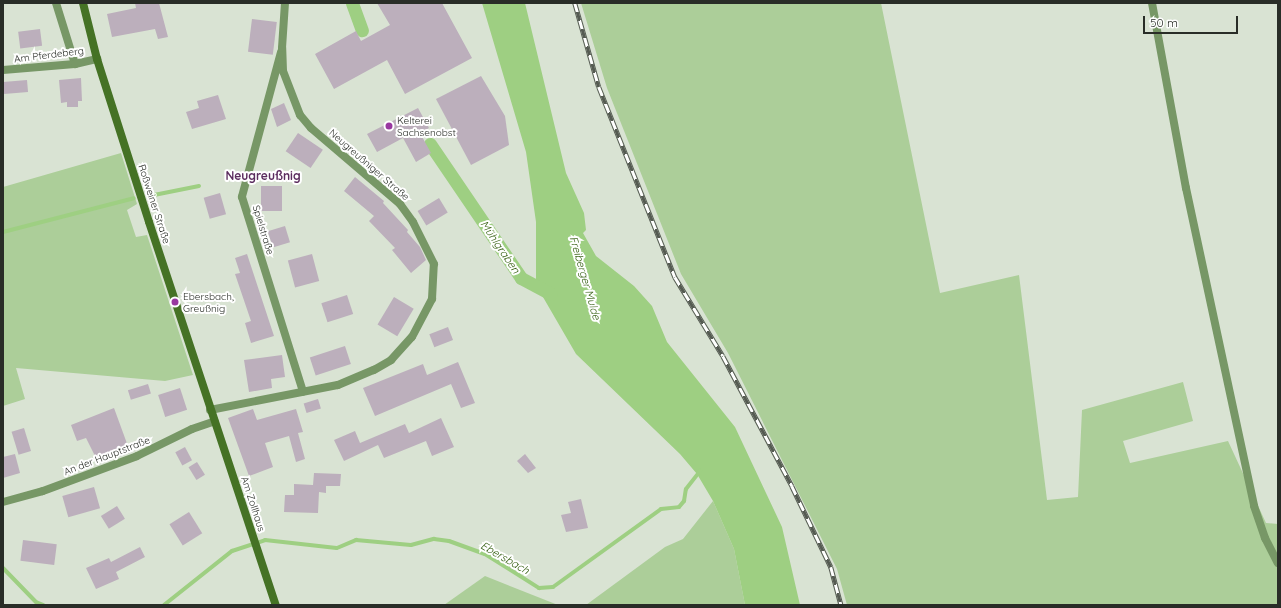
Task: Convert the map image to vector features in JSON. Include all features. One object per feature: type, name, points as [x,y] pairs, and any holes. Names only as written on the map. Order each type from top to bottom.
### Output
[{"type":"main road","name":"Roßweiner Straße","points":[[83,3],[97,59],[210,410]]},
{"type":"main road","name":"Am Zollhaus","points":[[210,410],[215,421],[276,605]]},
{"type":"street","points":[[56,3],[75,64]]},
{"type":"street","name":"Neugreußniger Straße","points":[[210,410],[338,385],[391,360],[412,337],[432,299],[434,264],[414,222],[400,204],[311,128],[300,115],[283,71],[282,48],[285,3]]},
{"type":"street","points":[[1152,3],[1186,188],[1254,506],[1265,538],[1278,564]]},
{"type":"street","name":"Spielstraße","points":[[282,48],[242,197],[303,392]]},
{"type":"street","name":"Am Pferdeberg","points":[[3,70],[75,64],[97,59]]},
{"type":"street","name":"An der Hauptstraße","points":[[3,502],[42,491],[130,459],[215,421]]},
{"type":"shaded area","points":[[581,3],[881,3],[940,293],[1019,275],[1047,500],[1078,497],[1082,410],[1183,382],[1193,421],[1123,441],[1130,463],[1228,441],[1266,523],[1278,524],[1278,605],[847,605],[837,569],[728,353],[681,274],[607,88]]},
{"type":"shaded area","points":[[121,153],[137,204],[127,210],[136,237],[147,235],[193,375],[165,381],[16,368],[25,399],[3,406],[3,187]]},
{"type":"shaded area","points":[[713,501],[734,549],[745,605],[586,605],[665,547],[683,539]]},
{"type":"shaded area","points":[[485,576],[558,605],[444,605]]},
{"type":"water","name":"Freiberger Mulde","points":[[482,3],[525,3],[566,173],[584,213],[586,230],[583,233],[596,256],[634,286],[652,306],[667,342],[735,427],[782,527],[800,605],[745,605],[734,549],[713,501],[697,474],[680,454],[576,354],[536,285],[536,222],[526,152]]},
{"type":"building","points":[[135,3],[159,3],[168,37],[158,39],[155,29],[112,37],[107,14],[136,8]]},
{"type":"building","points":[[377,3],[442,3],[472,58],[405,94],[387,60],[334,89],[315,54],[356,31],[361,41],[390,25]]},
{"type":"building","points":[[252,19],[277,22],[273,55],[248,52]]},
{"type":"building","points":[[40,29],[42,46],[20,49],[18,32]]},
{"type":"building","points":[[481,76],[505,116],[509,145],[471,165],[436,99]]},
{"type":"building","points":[[81,78],[82,101],[78,101],[78,107],[67,107],[67,102],[61,103],[59,80]]},
{"type":"building","points":[[27,80],[28,92],[4,94],[3,82]]},
{"type":"building","points":[[218,95],[226,119],[192,129],[186,112],[199,108],[197,101]]},
{"type":"building","points":[[284,103],[291,120],[277,127],[271,109]]},
{"type":"building","points":[[418,108],[429,128],[420,133],[431,153],[416,162],[403,138],[377,152],[367,134]]},
{"type":"building","points":[[298,133],[323,150],[311,168],[286,151]]},
{"type":"building","points":[[355,177],[384,201],[383,203],[408,230],[407,232],[420,247],[426,260],[411,273],[392,250],[395,248],[369,221],[374,216],[344,191]]},
{"type":"building","points":[[261,186],[282,186],[282,211],[261,211]]},
{"type":"building","points":[[220,193],[226,214],[210,219],[204,198]]},
{"type":"building","points":[[439,198],[448,213],[426,225],[418,211]]},
{"type":"building","points":[[285,226],[290,242],[273,248],[268,231]]},
{"type":"building","points":[[247,254],[274,336],[251,343],[245,323],[251,321],[235,274],[240,273],[235,258]]},
{"type":"building","points":[[312,254],[319,281],[295,288],[288,260]]},
{"type":"building","points":[[347,295],[353,314],[328,322],[321,303]]},
{"type":"building","points":[[394,297],[414,309],[397,336],[378,324]]},
{"type":"building","points":[[448,327],[453,340],[434,347],[429,334]]},
{"type":"building","points":[[345,346],[351,364],[316,376],[310,357]]},
{"type":"building","points":[[282,355],[285,377],[271,379],[272,388],[249,392],[244,360]]},
{"type":"building","points":[[458,362],[475,403],[461,408],[451,384],[375,416],[363,388],[423,364],[427,375]]},
{"type":"building","points":[[148,384],[151,394],[131,400],[128,390]]},
{"type":"building","points":[[180,388],[187,410],[165,417],[158,395]]},
{"type":"building","points":[[318,399],[321,409],[307,413],[304,403]]},
{"type":"building","points":[[114,408],[129,449],[98,462],[86,438],[77,441],[71,425]]},
{"type":"building","points":[[253,409],[257,420],[296,409],[303,432],[298,433],[305,459],[296,462],[289,436],[265,443],[273,467],[249,476],[228,418]]},
{"type":"building","points":[[441,418],[454,447],[432,456],[426,441],[384,458],[378,445],[344,461],[334,440],[355,431],[360,443],[405,424],[409,433]]},
{"type":"building","points":[[24,428],[31,451],[19,455],[12,432]]},
{"type":"building","points":[[185,447],[192,460],[182,465],[175,452]]},
{"type":"building","points":[[15,454],[20,473],[3,478],[3,457]]},
{"type":"building","points":[[525,454],[536,468],[528,473],[517,461]]},
{"type":"building","points":[[197,462],[205,475],[196,480],[189,467]]},
{"type":"building","points":[[314,473],[341,474],[340,486],[326,486],[326,493],[319,492],[318,513],[284,512],[285,495],[294,495],[294,484],[313,485]]},
{"type":"building","points":[[94,487],[100,508],[68,517],[62,496]]},
{"type":"building","points":[[581,499],[588,528],[566,532],[561,515],[571,513],[568,502]]},
{"type":"building","points":[[117,506],[125,519],[109,529],[101,516]]},
{"type":"building","points":[[189,512],[202,533],[183,545],[169,524]]},
{"type":"building","points":[[23,540],[57,544],[54,565],[20,561]]},
{"type":"building","points":[[140,547],[145,557],[116,572],[119,579],[96,589],[86,568],[109,558],[111,562]]},
{"type":"waterway","name":"Mühlgraben","points":[[352,3],[362,30]]},
{"type":"waterway","name":"Mühlgraben","points":[[430,144],[521,278],[551,294]]},
{"type":"waterway","points":[[149,196],[199,186]]},
{"type":"waterway","points":[[3,232],[134,198]]},
{"type":"waterway","name":"Ebersbach","points":[[164,605],[232,551],[265,540],[337,548],[356,540],[411,545],[434,539],[449,541],[485,554],[539,588],[553,587],[661,509],[679,507],[684,501],[686,489],[700,471]]},
{"type":"waterway","name":"Ebersbach","points":[[3,568],[36,602],[43,605]]},
{"type":"railway","points":[[575,3],[599,87],[675,277],[723,356],[792,486],[831,567],[841,605]]},
{"type":"place","name":"Kelterei Sachsenobst","points":[[389,126]]},
{"type":"place","name":"Ebersbach, Greußnig","points":[[175,302]]},
{"type":"district","name":"Neugreußnig","points":[[263,176]]}]
